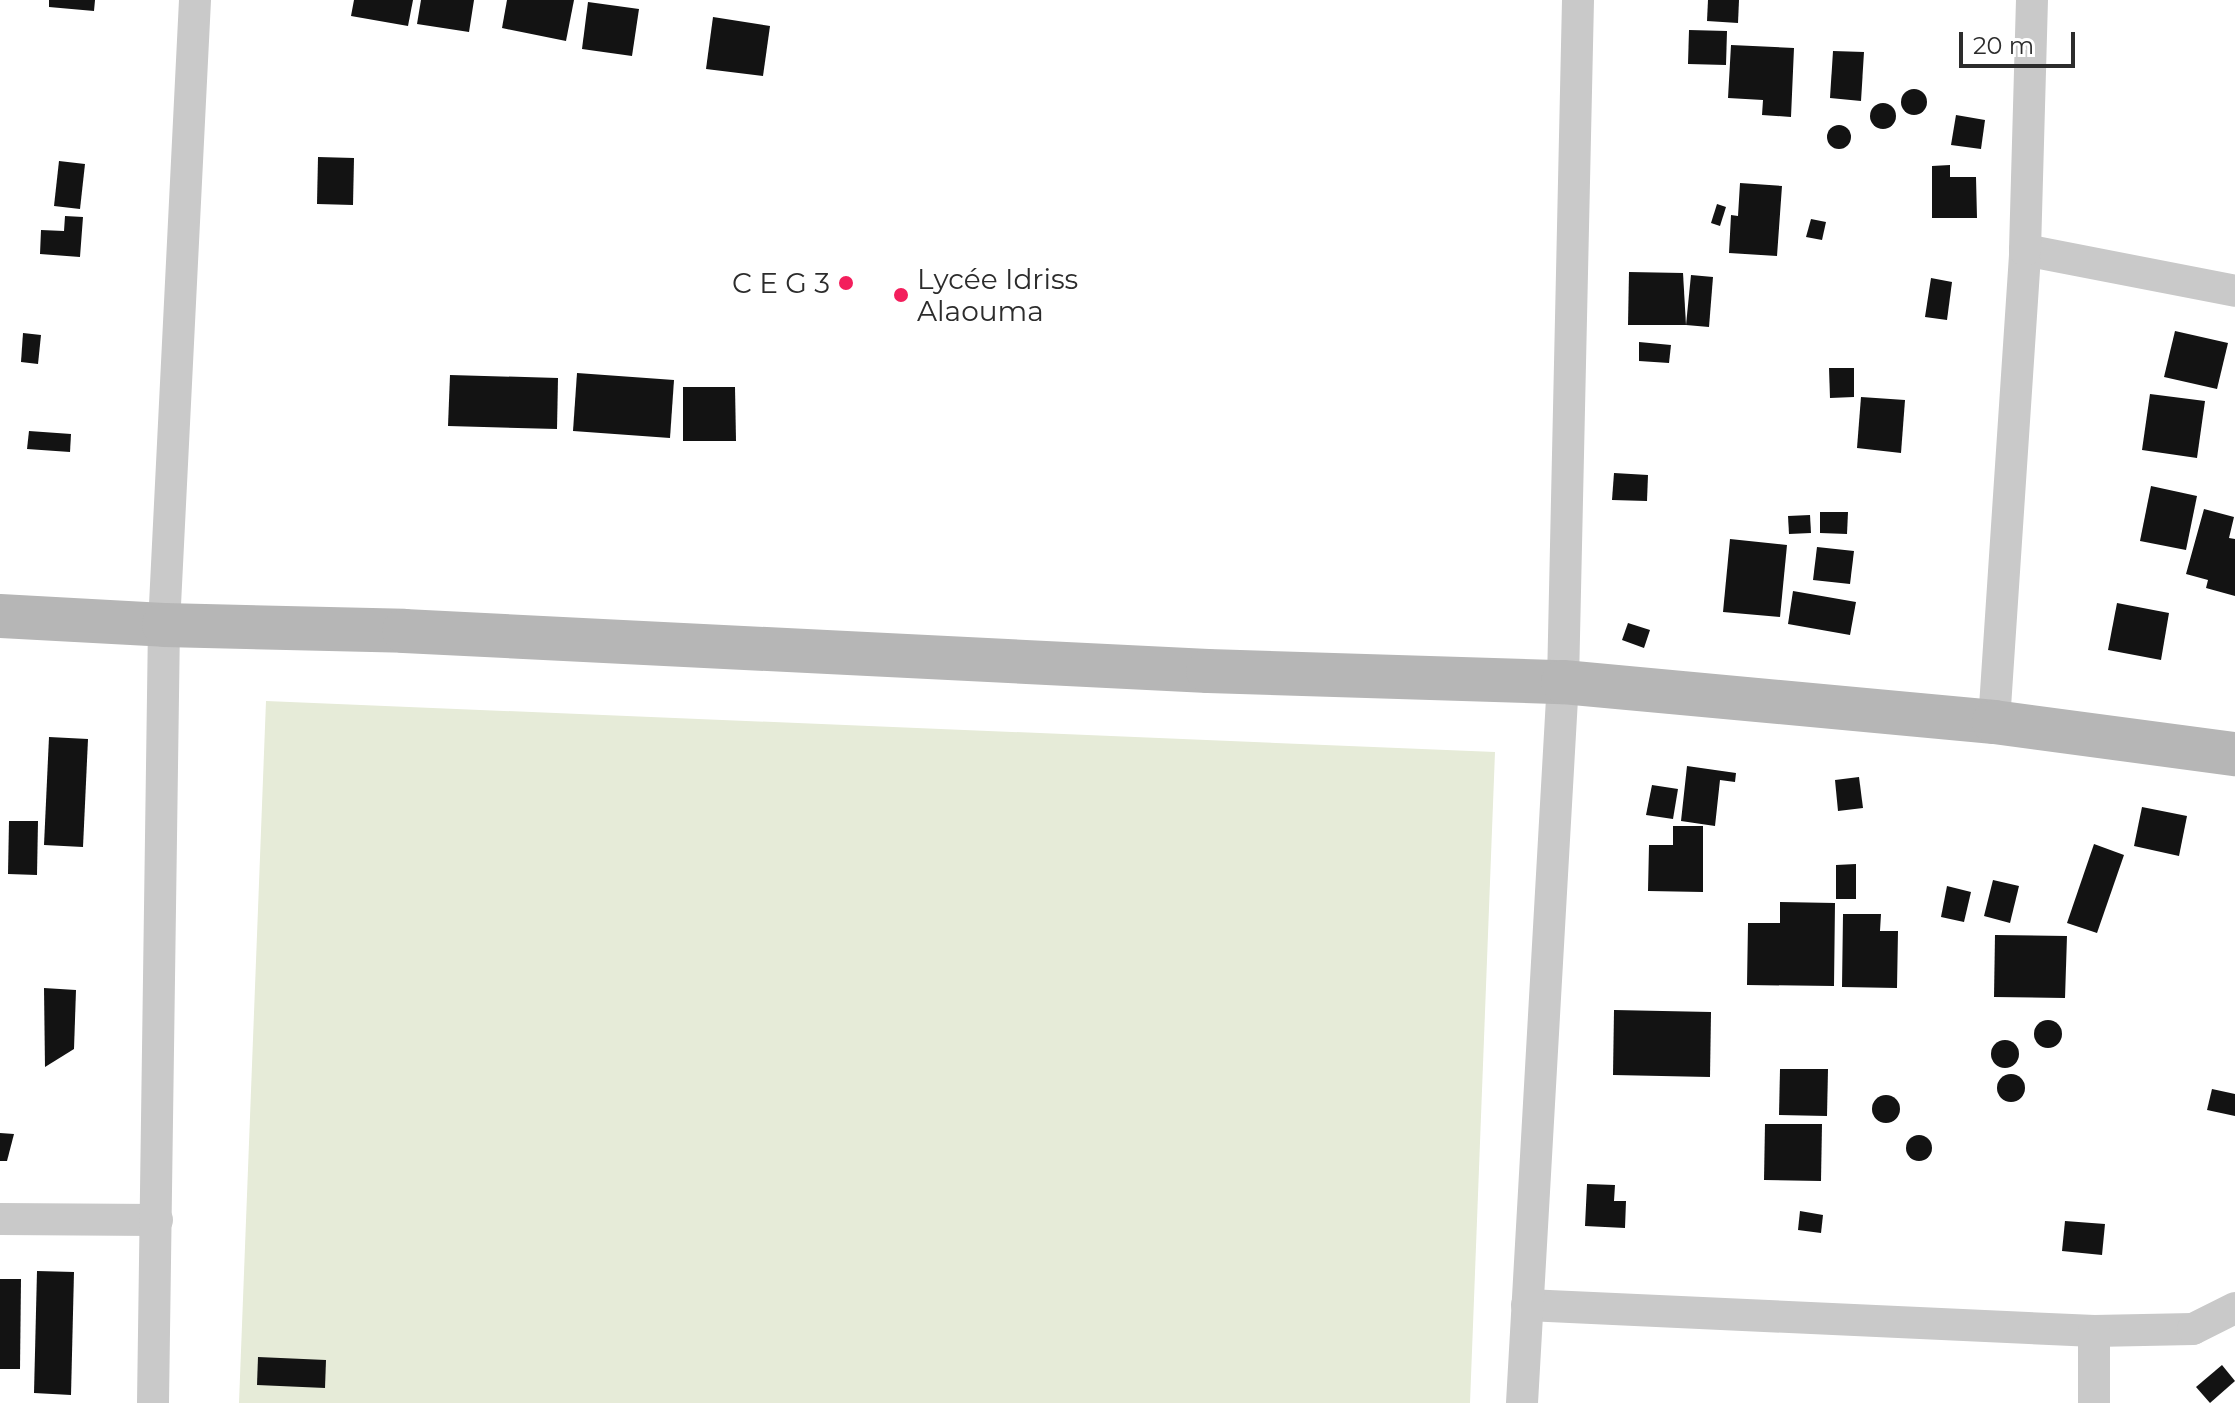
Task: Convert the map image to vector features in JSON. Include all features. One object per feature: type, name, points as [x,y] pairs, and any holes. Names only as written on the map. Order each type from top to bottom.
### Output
[{"type":"street","points":[[153,1403],[164,625],[195,0]]},
{"type":"street","points":[[1522,1403],[1563,682],[1578,0]]},
{"type":"street","points":[[1994,722],[2025,250],[2032,0]]},
{"type":"street","points":[[2025,250],[2235,291]]},
{"type":"street","points":[[0,616],[164,625],[404,631],[1208,671],[1563,682],[1994,722],[2235,754]]},
{"type":"street","points":[[0,1219],[157,1220]]},
{"type":"street","points":[[1527,1305],[2094,1331],[2193,1329],[2235,1308]]},
{"type":"street","points":[[2094,1331],[2094,1403]]},
{"type":"green space","points":[[266,701],[1495,752],[1470,1403],[239,1403]]},
{"type":"building","points":[[49,0],[95,0],[94,11],[49,7]]},
{"type":"building","points":[[354,0],[413,0],[408,26],[351,16]]},
{"type":"building","points":[[421,0],[474,0],[469,32],[417,24]]},
{"type":"building","points":[[507,0],[574,0],[566,41],[502,28]]},
{"type":"building","points":[[1708,0],[1739,0],[1738,23],[1707,21]]},
{"type":"building","points":[[588,2],[639,9],[632,56],[582,49]]},
{"type":"building","points":[[713,17],[770,26],[763,76],[706,69]]},
{"type":"building","points":[[1689,30],[1727,31],[1726,65],[1688,64]]},
{"type":"building","points":[[1731,45],[1794,48],[1791,117],[1762,115],[1763,100],[1728,98]]},
{"type":"building","points":[[1833,51],[1864,52],[1861,101],[1830,98]]},
{"type":"building","points":[[1914,89],[1923,93],[1927,102],[1923,111],[1914,115],[1905,111],[1901,102],[1905,93]]},
{"type":"building","points":[[1883,103],[1892,107],[1896,116],[1892,125],[1883,129],[1874,125],[1870,116],[1874,107]]},
{"type":"building","points":[[1956,115],[1985,120],[1981,149],[1951,145]]},
{"type":"building","points":[[1839,125],[1847,129],[1851,137],[1847,145],[1839,149],[1831,145],[1827,137],[1831,129]]},
{"type":"building","points":[[318,157],[354,158],[353,205],[317,204]]},
{"type":"building","points":[[59,161],[85,164],[80,209],[54,206]]},
{"type":"building","points":[[1950,165],[1950,177],[1976,177],[1977,218],[1932,218],[1932,166]]},
{"type":"building","points":[[1740,183],[1782,186],[1777,256],[1729,253],[1731,215],[1738,216]]},
{"type":"building","points":[[1717,204],[1726,207],[1720,226],[1711,223]]},
{"type":"building","points":[[65,216],[83,217],[80,257],[40,254],[41,230],[64,231]]},
{"type":"building","points":[[1811,219],[1826,222],[1822,240],[1806,237]]},
{"type":"building","points":[[1629,272],[1683,273],[1686,325],[1628,325]]},
{"type":"building","points":[[1691,275],[1713,277],[1709,327],[1686,325]]},
{"type":"building","points":[[1931,278],[1952,282],[1947,320],[1925,317]]},
{"type":"building","points":[[2175,331],[2228,343],[2217,389],[2164,377]]},
{"type":"building","points":[[23,333],[41,335],[38,364],[21,362]]},
{"type":"building","points":[[1639,342],[1671,345],[1669,363],[1639,361]]},
{"type":"building","points":[[1829,368],[1854,368],[1854,397],[1830,398]]},
{"type":"building","points":[[577,373],[674,380],[670,438],[573,431]]},
{"type":"building","points":[[450,375],[558,378],[557,429],[448,426]]},
{"type":"building","points":[[683,387],[735,387],[736,441],[683,441]]},
{"type":"building","points":[[2150,394],[2205,401],[2197,458],[2142,450]]},
{"type":"building","points":[[1861,397],[1905,400],[1901,453],[1857,448]]},
{"type":"building","points":[[29,431],[71,434],[70,452],[27,449]]},
{"type":"building","points":[[1614,473],[1648,475],[1647,501],[1612,500]]},
{"type":"building","points":[[2151,486],[2197,496],[2186,550],[2140,541]]},
{"type":"building","points":[[2204,509],[2234,517],[2229,538],[2235,539],[2235,596],[2206,588],[2208,580],[2186,574]]},
{"type":"building","points":[[1820,512],[1848,512],[1847,534],[1820,533]]},
{"type":"building","points":[[1810,515],[1811,533],[1789,534],[1788,516]]},
{"type":"building","points":[[1730,539],[1787,545],[1780,617],[1723,612]]},
{"type":"building","points":[[1817,547],[1854,551],[1850,584],[1813,580]]},
{"type":"building","points":[[1793,591],[1856,602],[1850,635],[1788,624]]},
{"type":"building","points":[[2117,603],[2169,613],[2161,660],[2108,650]]},
{"type":"building","points":[[1628,623],[1650,630],[1644,648],[1622,640]]},
{"type":"building","points":[[49,737],[88,739],[83,847],[44,845]]},
{"type":"building","points":[[1687,766],[1736,773],[1735,782],[1720,780],[1715,826],[1681,821]]},
{"type":"building","points":[[1859,777],[1863,808],[1838,811],[1835,780]]},
{"type":"building","points":[[1652,785],[1678,789],[1673,819],[1646,815]]},
{"type":"building","points":[[2142,807],[2187,816],[2179,856],[2134,846]]},
{"type":"building","points":[[9,821],[38,821],[37,875],[8,874]]},
{"type":"building","points":[[1673,826],[1703,826],[1703,892],[1648,891],[1649,845],[1673,845]]},
{"type":"building","points":[[2094,844],[2124,855],[2097,933],[2067,923]]},
{"type":"building","points":[[1856,864],[1856,899],[1836,899],[1836,865]]},
{"type":"building","points":[[1993,880],[2019,886],[2010,923],[1984,916]]},
{"type":"building","points":[[1947,886],[1971,892],[1964,922],[1941,917]]},
{"type":"building","points":[[1780,902],[1835,903],[1834,986],[1747,985],[1748,923],[1780,923]]},
{"type":"building","points":[[1843,914],[1881,914],[1880,931],[1898,931],[1897,988],[1842,987]]},
{"type":"building","points":[[1995,935],[2067,936],[2065,998],[1994,997]]},
{"type":"building","points":[[44,988],[76,990],[74,1049],[45,1067]]},
{"type":"building","points":[[1614,1010],[1711,1012],[1710,1077],[1613,1075]]},
{"type":"building","points":[[2048,1020],[2058,1024],[2062,1034],[2058,1044],[2048,1048],[2038,1044],[2034,1034],[2038,1024]]},
{"type":"building","points":[[2005,1040],[2015,1044],[2019,1054],[2015,1064],[2005,1068],[1995,1064],[1991,1054],[1995,1044]]},
{"type":"building","points":[[1780,1069],[1828,1069],[1827,1116],[1779,1115]]},
{"type":"building","points":[[2011,1074],[2021,1078],[2025,1088],[2021,1098],[2011,1102],[2001,1098],[1997,1088],[2001,1078]]},
{"type":"building","points":[[2212,1089],[2235,1094],[2235,1116],[2207,1110]]},
{"type":"building","points":[[1886,1095],[1896,1099],[1900,1109],[1896,1119],[1886,1123],[1876,1119],[1872,1109],[1876,1099]]},
{"type":"building","points":[[1765,1124],[1822,1124],[1821,1181],[1764,1180]]},
{"type":"building","points":[[0,1133],[14,1134],[7,1161],[0,1161]]},
{"type":"building","points":[[1919,1135],[1929,1138],[1932,1148],[1929,1158],[1919,1161],[1909,1158],[1906,1148],[1909,1138]]},
{"type":"building","points":[[1587,1184],[1615,1185],[1614,1201],[1626,1201],[1625,1228],[1585,1226]]},
{"type":"building","points":[[1800,1211],[1823,1215],[1821,1233],[1798,1230]]},
{"type":"building","points":[[2065,1221],[2105,1224],[2102,1255],[2062,1251]]},
{"type":"building","points":[[37,1271],[74,1272],[71,1395],[34,1393]]},
{"type":"building","points":[[0,1279],[21,1279],[20,1369],[0,1369]]},
{"type":"building","points":[[258,1357],[326,1360],[325,1388],[257,1385]]},
{"type":"building","points":[[2222,1365],[2235,1381],[2210,1403],[2196,1387]]},
{"type":"place","name":"C E G 3","points":[[846,283]]},
{"type":"place","name":"Lycée Idriss Alaouma","points":[[901,295]]}]
